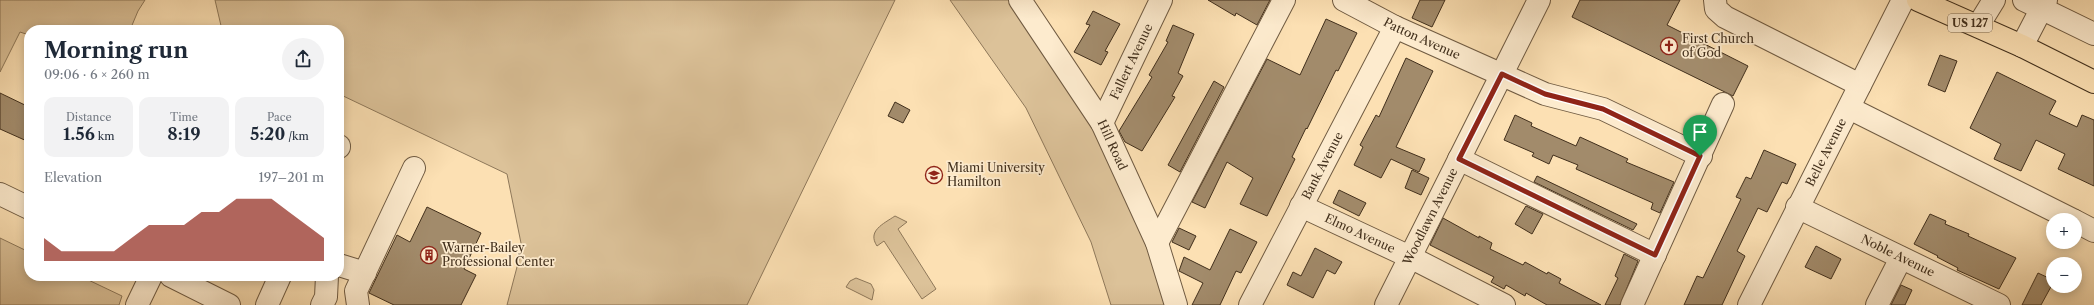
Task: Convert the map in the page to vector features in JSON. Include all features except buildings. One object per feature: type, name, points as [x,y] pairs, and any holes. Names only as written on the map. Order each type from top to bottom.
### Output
[{"type":"main road","name":"US 127","points":[[1931,3],[2094,81]]},
{"type":"street","name":"Fallert Avenue","points":[[1102,124],[1161,0]]},
{"type":"street","points":[[1157,243],[1284,0]]},
{"type":"street","name":"Patton Avenue","points":[[1344,0],[1395,27],[1502,74]]},
{"type":"street","name":"Woodlawn Avenue","points":[[1386,305],[1539,0]]},
{"type":"street","points":[[1715,0],[1716,9],[1719,14],[1860,85]]},
{"type":"street","name":"Belle Avenue","points":[[1748,305],[1903,0]]},
{"type":"street","points":[[1978,26],[1994,0]]},
{"type":"street","name":"Hill Road","points":[[1027,3],[1102,124],[1157,243],[1176,305]]},
{"type":"street","points":[[2022,46],[2038,3],[2094,34]]},
{"type":"street","name":"Bank Avenue","points":[[1250,305],[1395,27]]},
{"type":"street","points":[[1502,74],[1545,94],[1603,109],[1700,156]]},
{"type":"street","points":[[1632,305],[1724,104]]},
{"type":"street","points":[[1849,108],[2060,213]]},
{"type":"street","points":[[1459,159],[1655,255]]},
{"type":"street","points":[[358,305],[356,291],[414,168]]},
{"type":"street","points":[[0,194],[24,206]]},
{"type":"street","name":"Elmo Avenue","points":[[1301,206],[1410,257],[1504,305]]},
{"type":"street","name":"Noble Avenue","points":[[1797,207],[1999,305]]},
{"type":"street","points":[[2082,224],[2094,230]]},
{"type":"street","points":[[1877,305],[1901,258]]},
{"type":"street","points":[[344,267],[365,273]]},
{"type":"street","points":[[137,305],[149,281]]},
{"type":"street","points":[[181,281],[229,305]]},
{"type":"street","points":[[267,305],[278,281]]},
{"type":"street","points":[[322,305],[326,297],[326,281]]},
{"type":"shaded area","points":[[0,0],[145,0],[132,25],[24,25],[24,33],[20,32],[0,72]]},
{"type":"shaded area","points":[[215,0],[895,0],[747,305],[507,305],[522,248],[507,174],[344,96],[344,25],[221,25]]},
{"type":"shaded area","points":[[950,0],[1020,0],[1102,123],[1176,305],[1111,305],[1091,242],[1026,108]]},
{"type":"shaded area","points":[[895,216],[907,222],[898,229],[936,289],[922,299],[884,241],[877,246],[874,241],[875,232],[878,228]]},
{"type":"shaded area","points":[[0,238],[24,250],[24,281],[90,281],[122,296],[119,305],[0,305]]},
{"type":"shaded area","points":[[856,278],[871,284],[874,290],[872,300],[846,287],[850,281]]},
{"type":"place","name":"First Church of God","points":[[1669,46]]},
{"type":"place","name":"Miami University Hamilton","points":[[934,175]]},
{"type":"place","name":"Warner-Bailey Professional Center","points":[[429,255]]},
{"type":"route","points":[[1502,74],[1545,94],[1603,109],[1700,156],[1655,255],[1459,159],[1502,74]]}]
